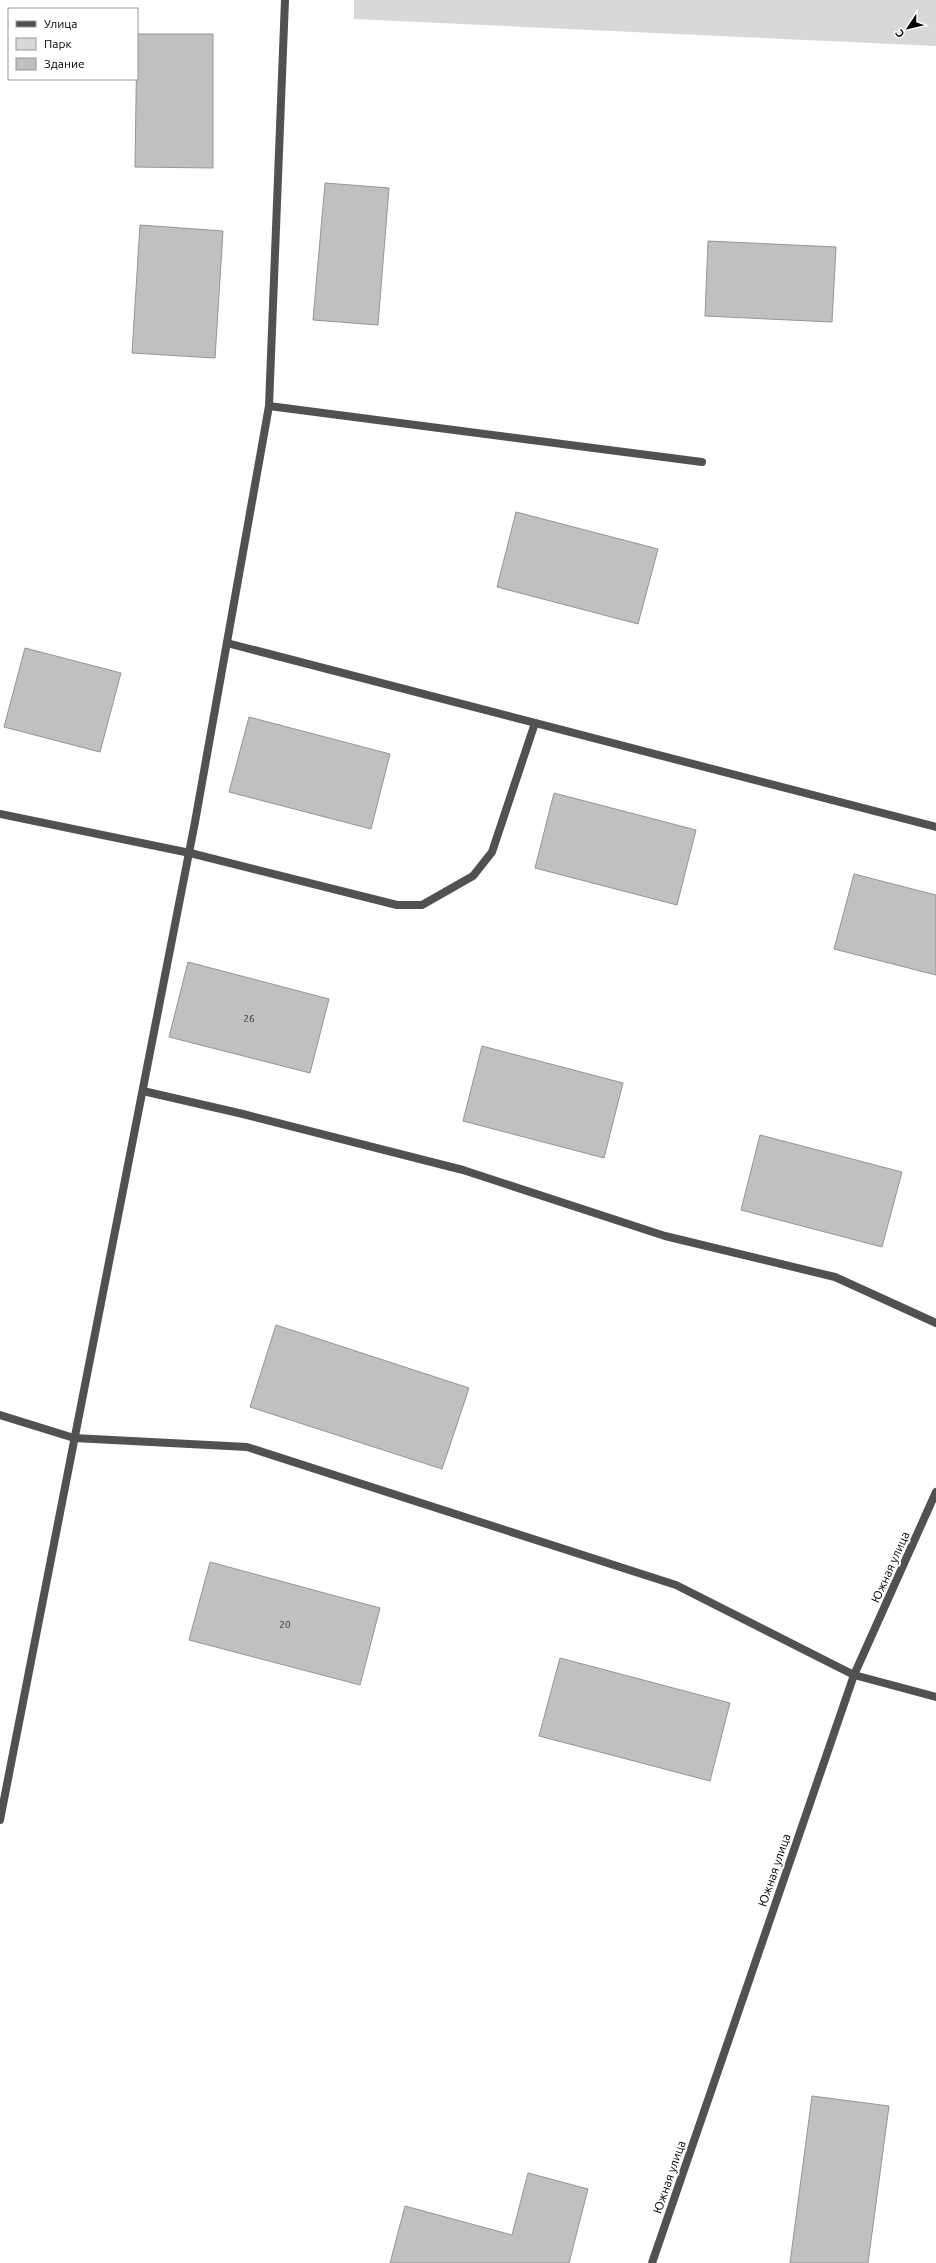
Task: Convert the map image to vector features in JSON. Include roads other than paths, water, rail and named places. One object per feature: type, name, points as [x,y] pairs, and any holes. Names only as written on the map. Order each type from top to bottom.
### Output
[{"type":"street","points":[[0,1820],[190,853],[269,406],[285,0]]},
{"type":"street","points":[[269,406],[702,462]]},
{"type":"street","points":[[227,643],[936,827]]},
{"type":"street","points":[[0,814],[190,853],[397,905],[422,905],[474,876],[492,852],[535,723]]},
{"type":"street","points":[[143,1091],[243,1114],[463,1170],[666,1236],[835,1277],[936,1323]]},
{"type":"street","points":[[0,1415],[74,1438],[247,1447],[676,1585],[854,1676],[936,1697]]},
{"type":"street","name":"Южная улица","points":[[652,2263],[854,1676],[936,1492]]}]
